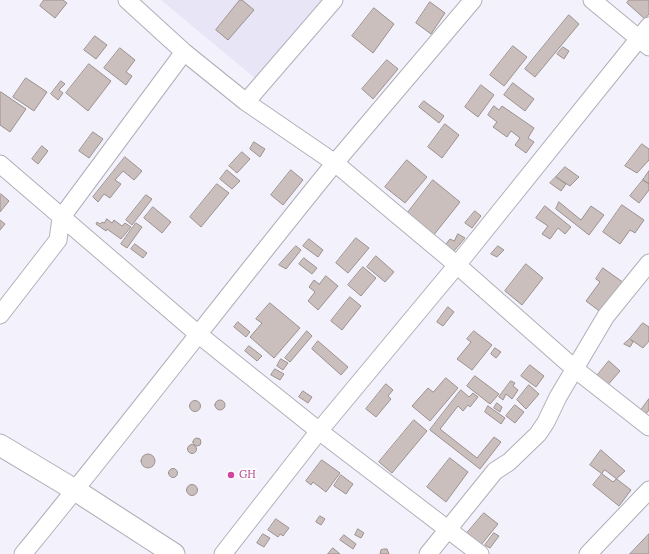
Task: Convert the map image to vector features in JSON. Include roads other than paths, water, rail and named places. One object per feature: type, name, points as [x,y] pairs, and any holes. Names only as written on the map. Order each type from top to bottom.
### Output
[{"type":"street","points":[[127,0],[184,52],[246,102],[335,163],[457,265],[575,369],[649,427]]},
{"type":"street","points":[[246,102],[334,0]]},
{"type":"street","points":[[23,554],[335,163],[473,0]]},
{"type":"street","points":[[223,554],[319,431],[646,37],[592,0]]},
{"type":"street","points":[[0,315],[58,240],[61,218],[184,52]]},
{"type":"street","points":[[0,164],[61,218],[198,334],[319,431],[480,554]]},
{"type":"street","points":[[428,554],[495,471],[509,462],[538,434],[606,316],[649,263]]},
{"type":"street","points":[[0,445],[75,490],[174,554]]},
{"type":"street","points":[[588,554],[647,499]]},
{"type":"place","name":"GH","points":[[231,475]]}]
